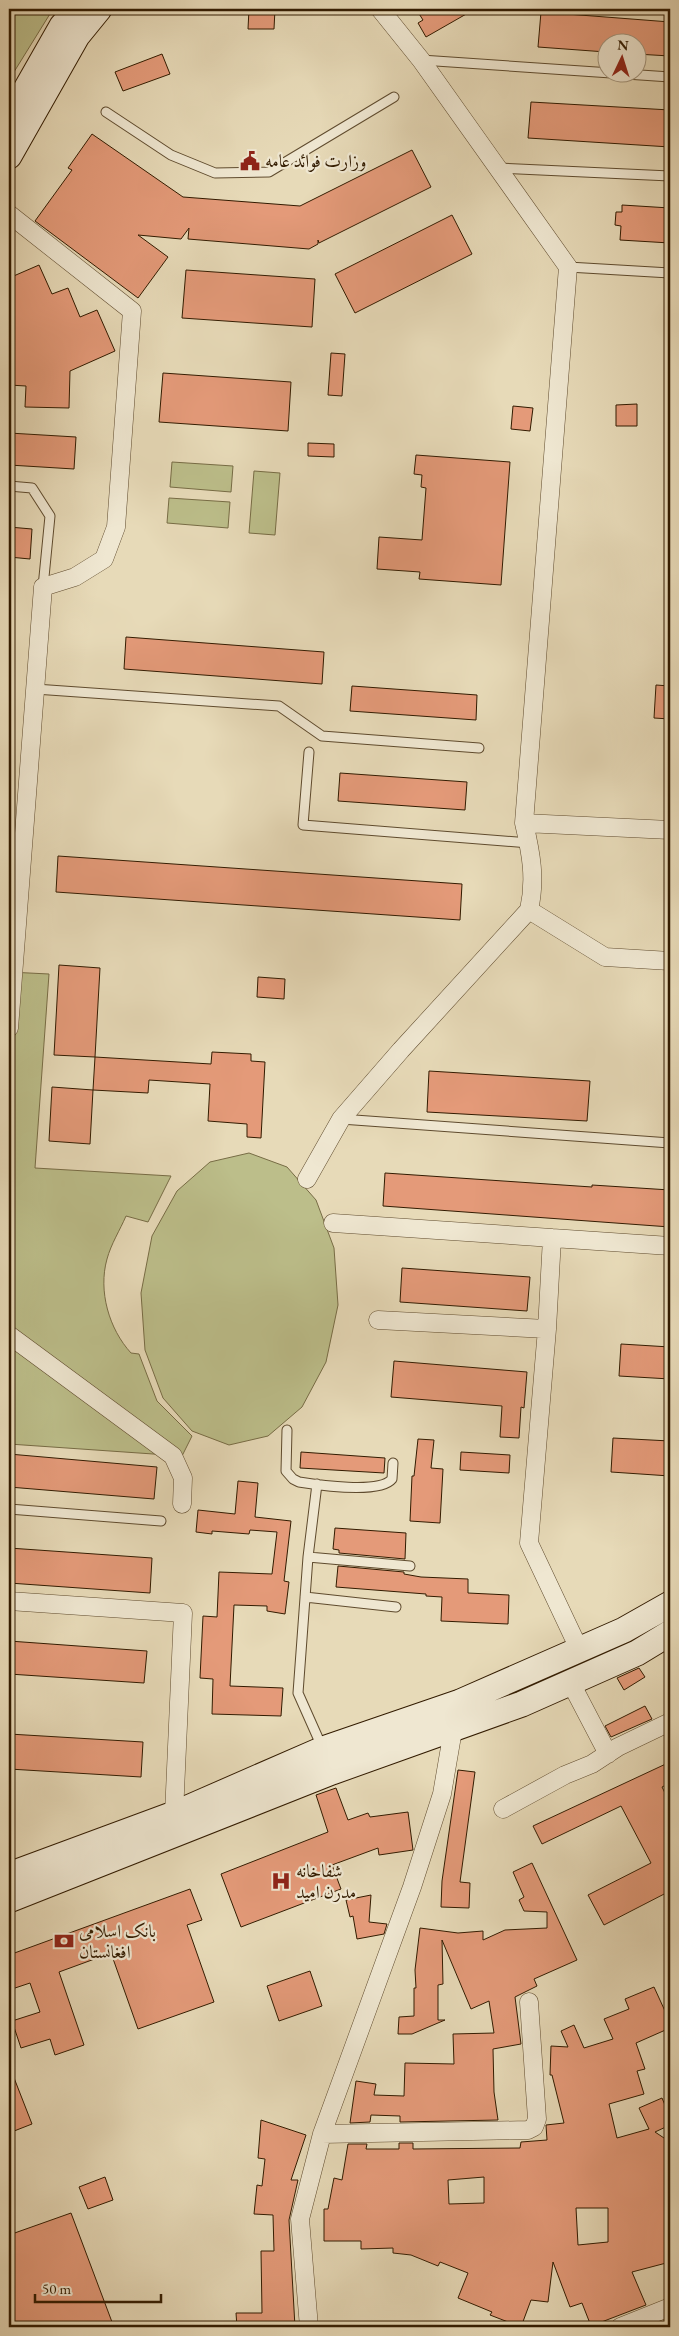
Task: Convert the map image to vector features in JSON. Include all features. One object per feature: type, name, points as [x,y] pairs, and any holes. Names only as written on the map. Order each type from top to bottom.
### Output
[{"type":"main road","points":[[9,119],[62,26],[76,9]]},
{"type":"main road","points":[[9,156],[77,36],[99,9]]},
{"type":"main road","points":[[9,1900],[624,1630],[670,1604]]},
{"type":"main road","points":[[9,1875],[174,1814],[328,1761],[453,1730],[522,1704],[636,1654],[670,1633]]},
{"type":"street","points":[[307,1178],[341,1120],[401,1050],[529,910],[533,889],[532,860],[524,823],[568,267],[421,60],[380,9]]},
{"type":"street","points":[[9,214],[132,311],[116,527],[104,559],[75,577],[43,587],[35,689],[15,866],[9,1028]]},
{"type":"street","points":[[524,823],[670,830]]},
{"type":"street","points":[[529,910],[605,957],[670,961]]},
{"type":"street","points":[[332,1223],[670,1246]]},
{"type":"street","points":[[552,1238],[548,1329],[529,1543],[579,1649]]},
{"type":"street","points":[[378,1320],[548,1329]]},
{"type":"street","points":[[9,1335],[173,1456],[183,1478],[182,1504]]},
{"type":"street","points":[[9,1601],[183,1613],[174,1814]]},
{"type":"street","points":[[578,1679],[574,1689],[608,1754]]},
{"type":"street","points":[[503,1809],[565,1774],[592,1764],[670,1722]]},
{"type":"street","points":[[309,2327],[300,2219],[322,2134],[412,1887],[442,1794],[453,1730]]},
{"type":"street","points":[[322,2134],[528,2130],[534,2127],[536,2119],[529,2002]]},
{"type":"street","points":[[620,2327],[670,2307]]},
{"type":"lane","points":[[421,60],[670,77]]},
{"type":"lane","points":[[106,112],[171,155],[215,174],[269,172],[394,97]]},
{"type":"lane","points":[[497,168],[670,176]]},
{"type":"lane","points":[[568,267],[670,273]]},
{"type":"lane","points":[[9,486],[32,488],[50,516],[43,587]]},
{"type":"lane","points":[[35,689],[279,706],[322,736],[479,748]]},
{"type":"lane","points":[[309,752],[303,825],[529,843]]},
{"type":"lane","points":[[341,1120],[670,1143]]},
{"type":"lane","points":[[287,1430],[286,1471],[293,1479],[317,1484],[353,1487],[386,1485],[392,1479],[393,1463]]},
{"type":"lane","points":[[317,1484],[308,1557],[298,1693],[328,1761]]},
{"type":"lane","points":[[9,1509],[161,1521]]},
{"type":"lane","points":[[308,1557],[410,1566]]},
{"type":"lane","points":[[305,1597],[396,1606]]},
{"type":"green space","points":[[9,9],[53,9],[9,80]]},
{"type":"green space","points":[[172,462],[233,466],[231,492],[170,487]]},
{"type":"green space","points":[[254,471],[280,473],[275,535],[249,533]]},
{"type":"green space","points":[[169,498],[230,502],[228,528],[167,523]]},
{"type":"green space","points":[[9,972],[49,974],[35,1168],[171,1176],[148,1222],[126,1216],[107,1259],[104,1284],[107,1309],[117,1333],[131,1353],[139,1354],[157,1401],[192,1436],[182,1456],[9,1444]]},
{"type":"green space","points":[[249,1153],[287,1167],[316,1200],[334,1248],[338,1305],[326,1362],[302,1407],[268,1436],[229,1445],[192,1431],[163,1398],[145,1350],[141,1293],[152,1236],[177,1191],[210,1162]]},
{"type":"building","points":[[249,9],[275,9],[274,29],[248,29]]},
{"type":"building","points":[[416,9],[475,9],[426,37],[418,23],[423,20]]},
{"type":"building","points":[[541,12],[670,22],[670,56],[646,55],[646,32],[596,32],[596,51],[538,47]]},
{"type":"building","points":[[162,54],[170,74],[123,91],[115,72]]},
{"type":"building","points":[[531,102],[670,110],[670,147],[528,138]]},
{"type":"building","points":[[92,134],[183,197],[300,206],[412,150],[431,187],[319,243],[318,240],[318,244],[309,249],[188,239],[189,228],[181,239],[138,235],[168,257],[138,298],[35,221],[72,170],[68,168]]},
{"type":"building","points":[[622,205],[670,208],[670,243],[620,240],[621,226],[615,225],[616,212],[622,212]]},
{"type":"building","points":[[452,215],[472,254],[355,313],[335,274]]},
{"type":"building","points":[[39,265],[52,294],[68,288],[80,317],[97,310],[115,351],[70,371],[69,408],[25,407],[26,386],[9,385],[9,278]]},
{"type":"building","points":[[186,270],[315,279],[312,327],[182,318]]},
{"type":"building","points":[[331,353],[345,354],[342,396],[328,395]]},
{"type":"building","points":[[163,373],[291,382],[288,431],[159,422]]},
{"type":"building","points":[[637,404],[637,426],[616,426],[616,405]]},
{"type":"building","points":[[513,406],[533,408],[530,431],[511,429]]},
{"type":"building","points":[[9,433],[76,437],[74,469],[9,465]]},
{"type":"building","points":[[308,443],[334,444],[334,457],[308,456]]},
{"type":"building","points":[[416,455],[510,462],[501,585],[419,579],[420,572],[377,569],[379,537],[422,540],[426,488],[421,487],[422,475],[414,474]]},
{"type":"building","points":[[9,527],[32,529],[30,559],[9,557]]},
{"type":"building","points":[[126,637],[324,652],[322,684],[124,669]]},
{"type":"building","points":[[656,685],[670,686],[670,719],[654,718]]},
{"type":"building","points":[[352,686],[477,695],[476,720],[350,711]]},
{"type":"building","points":[[340,773],[467,782],[465,810],[338,801]]},
{"type":"building","points":[[58,856],[462,884],[460,920],[56,892]]},
{"type":"building","points":[[59,965],[100,968],[95,1057],[54,1055]]},
{"type":"building","points":[[258,977],[285,979],[284,999],[257,997]]},
{"type":"building","points":[[212,1052],[251,1054],[251,1061],[265,1062],[261,1138],[247,1137],[247,1124],[208,1121],[210,1084],[149,1080],[148,1093],[93,1090],[95,1057],[211,1064]]},
{"type":"building","points":[[429,1071],[590,1081],[587,1121],[427,1112]]},
{"type":"building","points":[[52,1087],[93,1090],[90,1144],[49,1141]]},
{"type":"building","points":[[385,1173],[592,1187],[592,1185],[670,1190],[670,1227],[383,1206]]},
{"type":"building","points":[[402,1268],[530,1277],[527,1311],[400,1302]]},
{"type":"building","points":[[621,1344],[670,1347],[670,1379],[619,1376]]},
{"type":"building","points":[[394,1361],[527,1372],[524,1408],[521,1407],[519,1438],[500,1437],[502,1406],[391,1397]]},
{"type":"building","points":[[613,1438],[670,1441],[670,1476],[611,1472]]},
{"type":"building","points":[[418,1439],[434,1440],[431,1468],[443,1469],[440,1523],[410,1521],[412,1476],[414,1476]]},
{"type":"building","points":[[301,1452],[385,1458],[384,1473],[300,1468]]},
{"type":"building","points":[[461,1452],[510,1455],[509,1473],[460,1470]]},
{"type":"building","points":[[9,1454],[157,1467],[154,1499],[9,1487]]},
{"type":"building","points":[[238,1481],[258,1483],[255,1517],[291,1521],[284,1581],[289,1582],[285,1614],[267,1611],[267,1606],[234,1605],[230,1686],[283,1688],[281,1716],[212,1714],[213,1679],[200,1678],[203,1616],[217,1617],[219,1572],[272,1574],[277,1532],[250,1530],[249,1534],[212,1531],[212,1534],[196,1532],[198,1510],[235,1514]]},
{"type":"building","points":[[335,1528],[406,1533],[405,1559],[339,1553],[339,1550],[333,1549]]},
{"type":"building","points":[[9,1548],[152,1558],[150,1593],[9,1583]]},
{"type":"building","points":[[338,1566],[404,1572],[404,1574],[421,1577],[468,1579],[468,1593],[509,1595],[508,1624],[441,1621],[442,1597],[336,1587]]},
{"type":"building","points":[[9,1641],[147,1651],[144,1683],[9,1674]]},
{"type":"building","points":[[639,1668],[645,1677],[624,1690],[617,1678]]},
{"type":"building","points":[[645,1706],[652,1719],[611,1737],[605,1726]]},
{"type":"building","points":[[9,1734],[143,1742],[141,1777],[9,1769]]},
{"type":"building","points":[[670,1762],[670,1783],[662,1787],[670,1803],[670,1891],[604,1925],[588,1895],[651,1863],[621,1806],[542,1844],[533,1826]]},
{"type":"building","points":[[458,1770],[475,1772],[460,1882],[470,1883],[469,1908],[441,1907],[442,1881]]},
{"type":"building","name":"شفاخانه مدرن امید","points":[[336,1788],[348,1820],[368,1813],[370,1817],[408,1812],[413,1850],[379,1855],[378,1848],[332,1865],[341,1889],[241,1927],[221,1874],[328,1832],[316,1795]]},
{"type":"building","points":[[532,1863],[577,1960],[534,1979],[537,1986],[515,1997],[521,2044],[493,2049],[494,2092],[498,2120],[400,2122],[400,2116],[371,2115],[370,2122],[350,2123],[356,2081],[376,2084],[374,2095],[404,2096],[405,2063],[454,2064],[453,2034],[494,2033],[489,2001],[471,2009],[442,1940],[443,1984],[438,1985],[438,2020],[445,2020],[412,2034],[398,2034],[399,2017],[414,2016],[415,1970],[420,1928],[458,1933],[483,1931],[483,1940],[505,1930],[547,1928],[547,1912],[524,1911],[519,1900],[524,1897],[513,1872]]},
{"type":"building","points":[[190,1889],[202,1920],[187,1925],[214,2002],[138,2029],[111,1953],[59,1972],[84,2045],[55,2055],[50,2039],[21,2048],[12,2021],[40,2012],[30,1983],[9,1990],[9,1955]]},
{"type":"building","points":[[371,1895],[369,1922],[387,1924],[384,1934],[357,1939],[353,1916],[350,1917],[346,1900]]},
{"type":"building","points":[[310,1971],[322,2006],[279,2021],[267,1986]]},
{"type":"building","points":[[654,1987],[670,2022],[670,2028],[636,2043],[645,2069],[637,2071],[644,2094],[609,2104],[617,2138],[649,2129],[639,2108],[662,2098],[670,2117],[670,2125],[655,2132],[670,2142],[670,2197],[665,2195],[670,2227],[670,2262],[632,2272],[646,2305],[591,2326],[582,2303],[570,2307],[553,2262],[548,2302],[531,2300],[521,2327],[490,2315],[492,2312],[458,2298],[468,2273],[440,2262],[438,2266],[411,2255],[393,2253],[393,2248],[361,2249],[361,2241],[324,2241],[324,2209],[328,2209],[334,2178],[342,2180],[348,2144],[367,2144],[366,2149],[399,2149],[399,2143],[413,2143],[413,2149],[520,2148],[521,2142],[547,2140],[546,2125],[564,2123],[552,2075],[550,2075],[551,2046],[568,2047],[561,2031],[574,2025],[584,2048],[613,2039],[604,2019],[629,2009],[625,1999]],"holes":[[[484,2177],[484,2203],[449,2204],[448,2180]],[[576,2208],[608,2208],[608,2242],[578,2245]]]},
{"type":"building","points":[[9,2065],[32,2124],[9,2133]]},
{"type":"building","points":[[261,2120],[306,2135],[291,2180],[298,2180],[289,2220],[295,2327],[237,2327],[236,2313],[262,2313],[261,2251],[274,2251],[273,2215],[254,2214],[257,2185],[262,2186],[265,2159],[258,2158]]},
{"type":"building","points":[[105,2177],[113,2200],[88,2209],[79,2187]]},
{"type":"building","points":[[71,2213],[112,2322],[99,2327],[9,2327],[9,2235]]},
{"type":"place","name":"وزارت فوائد عامه","points":[[250,161]]},
{"type":"place","name":"شفاخانه مدرن امید","points":[[281,1881]]},
{"type":"place","name":"بانک اسلامی افغانستان","points":[[64,1941]]}]
